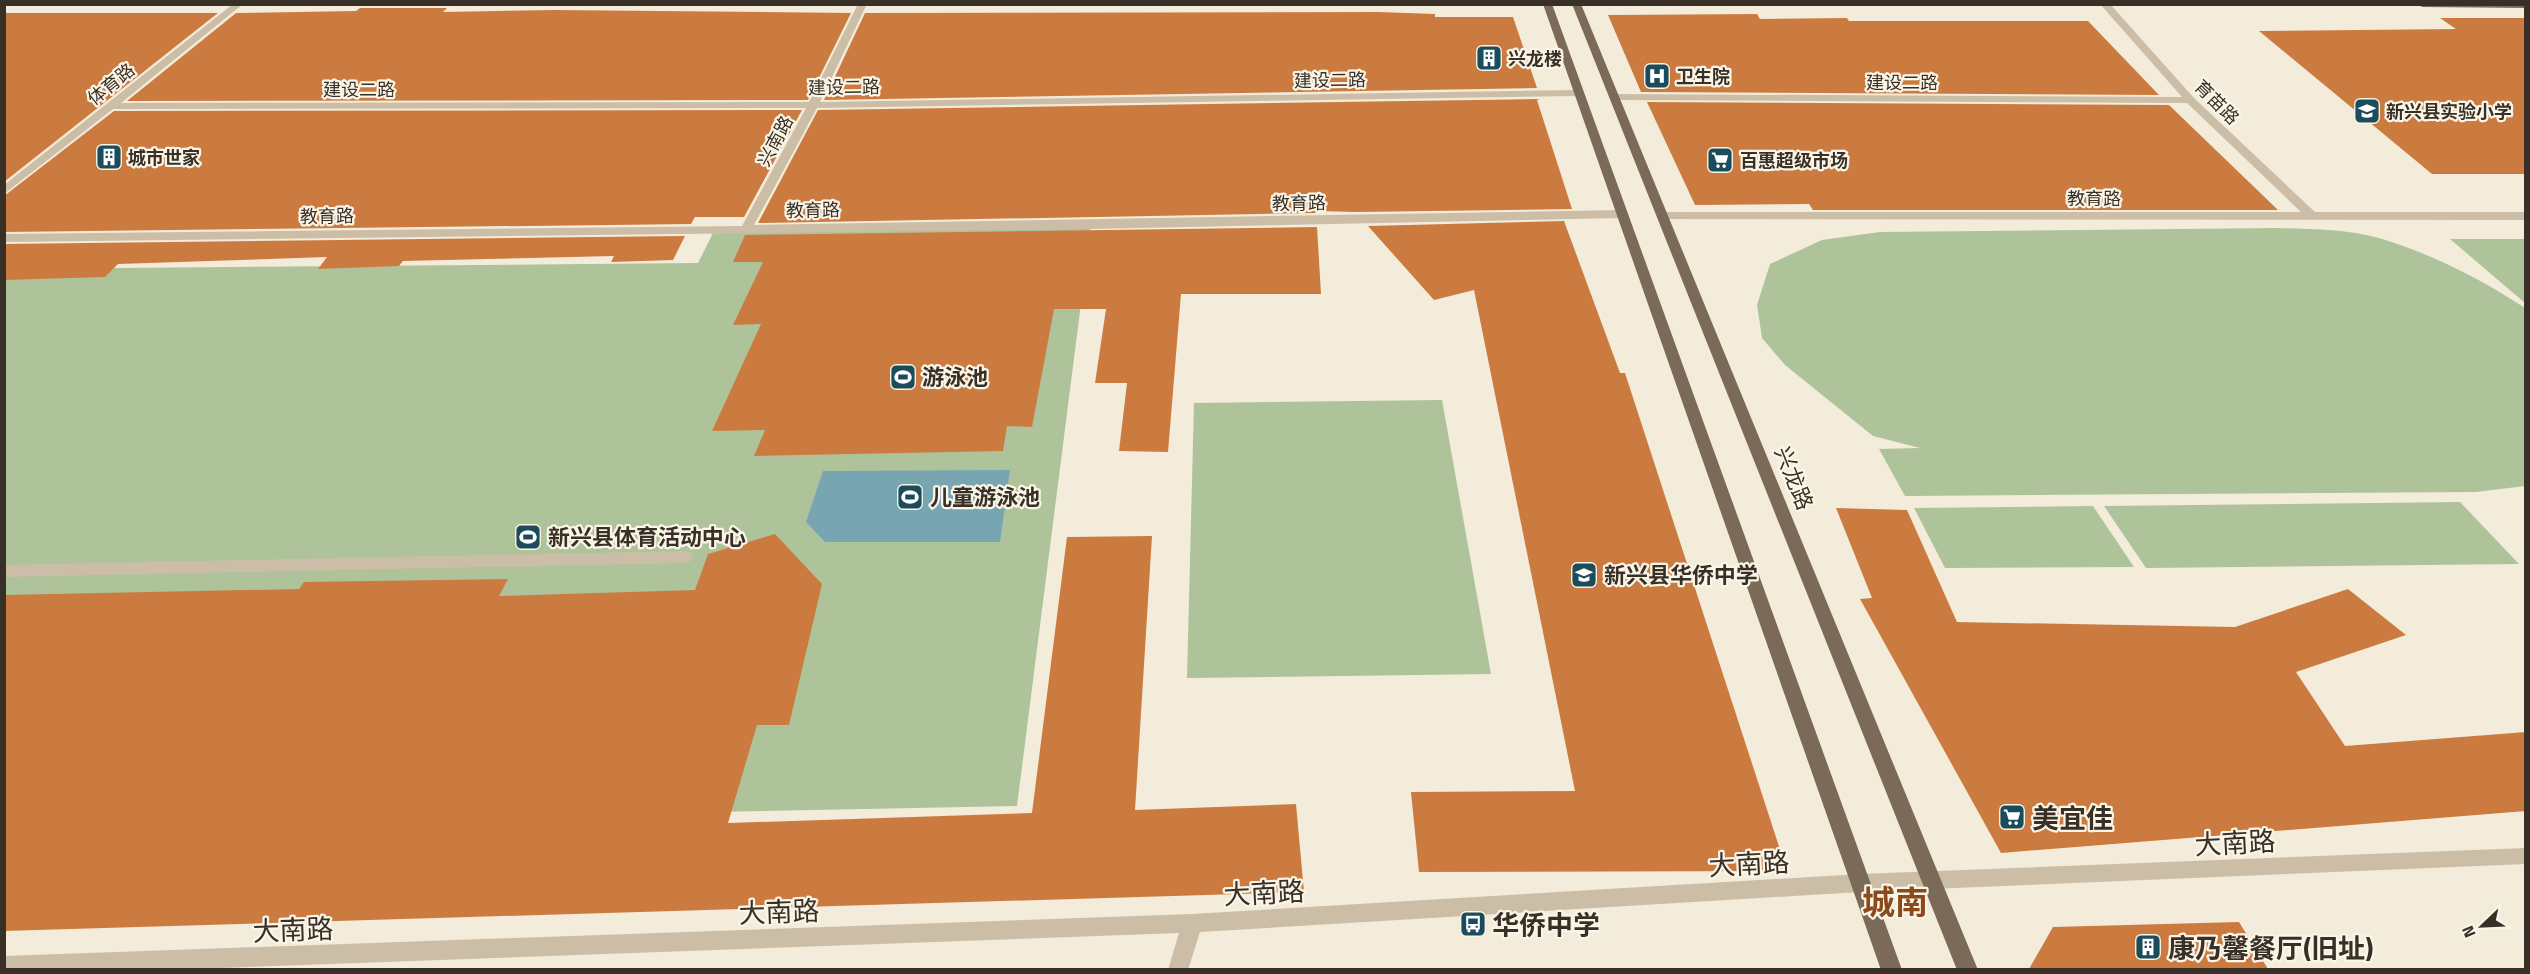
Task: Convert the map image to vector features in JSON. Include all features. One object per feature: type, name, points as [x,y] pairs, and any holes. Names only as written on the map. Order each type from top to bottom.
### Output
[{"type":"main road","points":[[1547,4],[1892,969]]},
{"type":"main road","name":"兴龙路","points":[[1576,4],[1968,969]]},
{"type":"main road","points":[[2422,4],[2526,5]]},
{"type":"street","name":"体育路","points":[[4,191],[239,4]]},
{"type":"street","name":"兴南路","points":[[747,228],[813,105],[863,4]]},
{"type":"street","name":"育苗路","points":[[2104,4],[2190,100],[2313,217]]},
{"type":"street","name":"建设二路","points":[[110,106],[813,105],[1579,93]]},
{"type":"street","name":"建设二路","points":[[1614,97],[2190,100]]},
{"type":"street","name":"教育路","points":[[4,238],[1091,225],[1622,214]]},
{"type":"street","name":"教育路","points":[[1662,215],[2526,216]]},
{"type":"street","points":[[4,571],[685,557]]},
{"type":"street","name":"大南路","points":[[4,966],[1192,923],[1860,883],[1932,882],[2526,856]]},
{"type":"street","points":[[1178,969],[1192,923]]},
{"type":"green space","name":"新兴县体育活动中心","points":[[1091,225],[1017,806],[5,826],[5,269],[698,263],[715,229]]},
{"type":"green space","points":[[2278,228],[2354,233],[2398,244],[2455,268],[2525,308],[2525,486],[2476,492],[1905,496],[1879,449],[1920,448],[1873,436],[1785,365],[1762,338],[1757,305],[1770,264],[1822,240],[1880,232]]},
{"type":"green space","points":[[2450,239],[2525,239],[2525,303]]},
{"type":"green space","points":[[1442,400],[1491,674],[1187,678],[1194,403]]},
{"type":"green space","points":[[2460,502],[2519,564],[2146,568],[2104,506]]},
{"type":"green space","points":[[2093,506],[2134,567],[1945,568],[1914,508]]},
{"type":"water","name":"儿童游泳池","points":[[1010,470],[1000,542],[825,542],[806,522],[823,471]]},
{"type":"building","points":[[360,8],[447,8],[443,12],[554,10],[851,13],[808,100],[127,101],[236,13],[356,11]]},
{"type":"building","points":[[1378,12],[1435,14],[1435,17],[1513,17],[1537,88],[824,100],[865,13]]},
{"type":"building","points":[[4,13],[218,13],[4,182]]},
{"type":"building","points":[[1757,14],[1760,19],[1847,18],[1849,21],[2088,21],[2159,95],[1641,92],[1608,15]]},
{"type":"building","points":[[2440,18],[2526,18],[2526,174],[2432,174],[2259,31],[2456,29]]},
{"type":"building","points":[[1540,99],[1537,100],[1572,209],[1316,211],[1316,213],[758,223],[818,110]]},
{"type":"building","points":[[1647,102],[2169,105],[2278,210],[1813,210],[1809,204],[1695,205]]},
{"type":"building","points":[[802,110],[744,217],[695,217],[691,224],[4,232],[4,196],[114,111]]},
{"type":"building","points":[[1564,221],[1620,373],[1625,373],[1787,871],[1419,872],[1411,792],[1575,791],[1474,290],[1434,300],[1368,226]]},
{"type":"building","points":[[1317,227],[1321,294],[1181,294],[1168,452],[1119,451],[1127,383],[1095,383],[1106,309],[1054,309],[1032,427],[1007,426],[1003,451],[754,456],[765,430],[712,431],[761,324],[733,325],[763,262],[733,262],[745,235]]},
{"type":"building","points":[[685,236],[673,260],[611,262],[614,256],[403,261],[399,266],[318,269],[327,257],[118,264],[105,277],[4,280],[4,244]]},
{"type":"building","points":[[1836,508],[1907,510],[1957,622],[2235,627],[2348,589],[2406,635],[2296,672],[2345,746],[2526,732],[2526,811],[2001,853],[1860,599],[1872,598]]},
{"type":"building","points":[[775,534],[822,584],[789,725],[757,725],[728,823],[1032,813],[1067,537],[1152,536],[1135,810],[1296,804],[1304,892],[4,931],[4,595],[299,589],[304,582],[508,579],[499,596],[695,590],[708,554]]},
{"type":"building","name":"康乃馨餐厅(旧址)","points":[[2239,922],[2268,969],[2029,969],[2053,927]]},
{"type":"place","name":"兴龙楼","points":[[1489,58]]},
{"type":"place","name":"卫生院","points":[[1657,76]]},
{"type":"place","name":"新兴县实验小学","points":[[2367,111]]},
{"type":"place","name":"城市世家","points":[[109,157]]},
{"type":"place","name":"百惠超级市场","points":[[1720,160]]},
{"type":"place","name":"游泳池","points":[[903,377]]},
{"type":"place","name":"儿童游泳池","points":[[910,497]]},
{"type":"place","name":"新兴县体育活动中心","points":[[528,537]]},
{"type":"place","name":"新兴县华侨中学","points":[[1584,575]]},
{"type":"place","name":"美宜佳","points":[[2012,817]]},
{"type":"place","name":"华侨中学","points":[[1473,924]]},
{"type":"place","name":"康乃馨餐厅(旧址)","points":[[2148,947]]},
{"type":"district","name":"城南","points":[[1895,902]]}]
